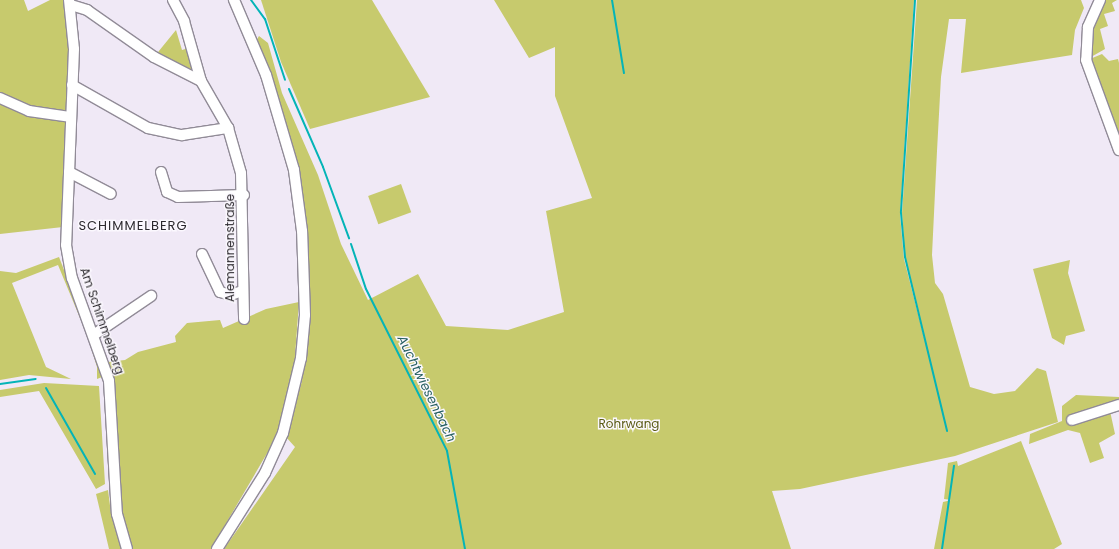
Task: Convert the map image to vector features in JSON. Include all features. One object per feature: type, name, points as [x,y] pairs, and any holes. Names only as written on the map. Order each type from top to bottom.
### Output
[{"type":"street","name":"Alemannenstraße","points":[[173,0],[184,21],[201,81],[228,128],[244,195],[242,291],[244,319]]},
{"type":"street","points":[[217,549],[265,473],[283,433],[301,358],[305,315],[302,230],[294,170],[266,75],[234,0]]},
{"type":"street","points":[[1100,0],[1088,27],[1086,60],[1119,150]]},
{"type":"street","points":[[70,2],[86,10],[154,57],[201,81]]},
{"type":"street","name":"Am Schimmelberg","points":[[70,2],[72,85],[66,244],[72,278],[95,334],[109,381],[117,514],[127,549]]},
{"type":"street","points":[[72,85],[148,128],[182,135],[228,128]]},
{"type":"street","points":[[0,98],[29,111],[70,117]]},
{"type":"street","points":[[69,172],[111,194]]},
{"type":"street","points":[[161,172],[167,192],[178,197],[244,195]]},
{"type":"street","points":[[202,254],[220,292],[231,295],[242,291]]},
{"type":"street","points":[[95,334],[151,296]]},
{"type":"street","points":[[1072,420],[1119,405]]},
{"type":"green space","points":[[0,0],[24,0],[28,11],[50,0],[68,0],[69,116],[51,115],[0,96]]},
{"type":"green space","points":[[261,0],[372,0],[430,97],[310,129],[281,62]]},
{"type":"green space","name":"Rohrwang","points":[[494,0],[914,0],[900,215],[904,259],[931,365],[905,257],[902,213],[917,0],[1081,0],[1084,8],[1075,30],[1072,55],[961,73],[966,19],[949,19],[941,77],[932,255],[935,283],[943,294],[970,387],[994,394],[1015,391],[1037,368],[1046,371],[1058,422],[955,456],[800,489],[772,491],[791,549],[224,549],[295,447],[286,437],[302,381],[308,312],[307,237],[299,172],[278,96],[256,41],[259,36],[268,43],[282,93],[318,175],[341,244],[368,300],[418,274],[446,326],[508,330],[564,312],[546,211],[592,198],[555,96],[555,47],[529,58]]},
{"type":"green space","points":[[1106,0],[1117,0],[1112,3],[1115,11],[1104,14],[1108,26],[1100,29],[1105,49],[1091,57],[1092,32]]},
{"type":"green space","points":[[176,30],[182,50],[192,47],[201,81],[154,57]]},
{"type":"green space","points":[[1102,54],[1109,61],[1118,59],[1119,63],[1119,140],[1090,59]]},
{"type":"green space","points":[[0,100],[69,118],[63,227],[0,234]]},
{"type":"green space","points":[[401,184],[411,212],[378,224],[368,196]]},
{"type":"green space","points":[[59,257],[85,324],[102,377],[97,379],[97,367],[87,335],[58,265],[12,283],[46,367],[71,379],[29,375],[0,380],[0,271],[16,273]]},
{"type":"green space","points":[[1070,260],[1068,273],[1085,331],[1066,336],[1064,345],[1052,338],[1033,269]]},
{"type":"green space","points":[[299,302],[294,370],[283,418],[269,450],[211,549],[131,549],[121,511],[114,377],[108,362],[125,360],[138,352],[176,342],[175,336],[187,323],[220,320],[223,328],[266,309]]},
{"type":"green space","points":[[44,383],[99,386],[105,484],[96,489],[39,391],[0,397],[0,390]]},
{"type":"green space","points":[[1076,395],[1119,397],[1119,407],[1110,411],[1115,434],[1099,443],[1104,458],[1090,463],[1080,433],[1068,430],[1029,444],[1030,434],[1062,421],[1062,406]]},
{"type":"green space","points":[[1021,441],[1062,544],[1054,549],[934,549],[943,502],[951,500],[944,499],[948,463],[957,461],[958,466]]},
{"type":"green space","points":[[108,490],[111,513],[121,549],[109,549],[96,494]]},
{"type":"waterway","name":"Auchtwiesenbach","points":[[251,0],[265,19],[285,80]]},
{"type":"waterway","points":[[612,0],[624,73]]},
{"type":"waterway","points":[[915,0],[901,213],[905,257],[947,431]]},
{"type":"waterway","name":"Auchtwiesenbach","points":[[289,89],[323,167],[349,238]]},
{"type":"waterway","name":"Auchtwiesenbach","points":[[351,244],[366,289],[447,451],[465,549]]},
{"type":"waterway","points":[[0,384],[36,379]]},
{"type":"waterway","points":[[46,388],[95,474]]},
{"type":"waterway","points":[[942,549],[954,466]]},
{"type":"district","name":"SCHIMMELBERG","points":[[133,226]]}]
